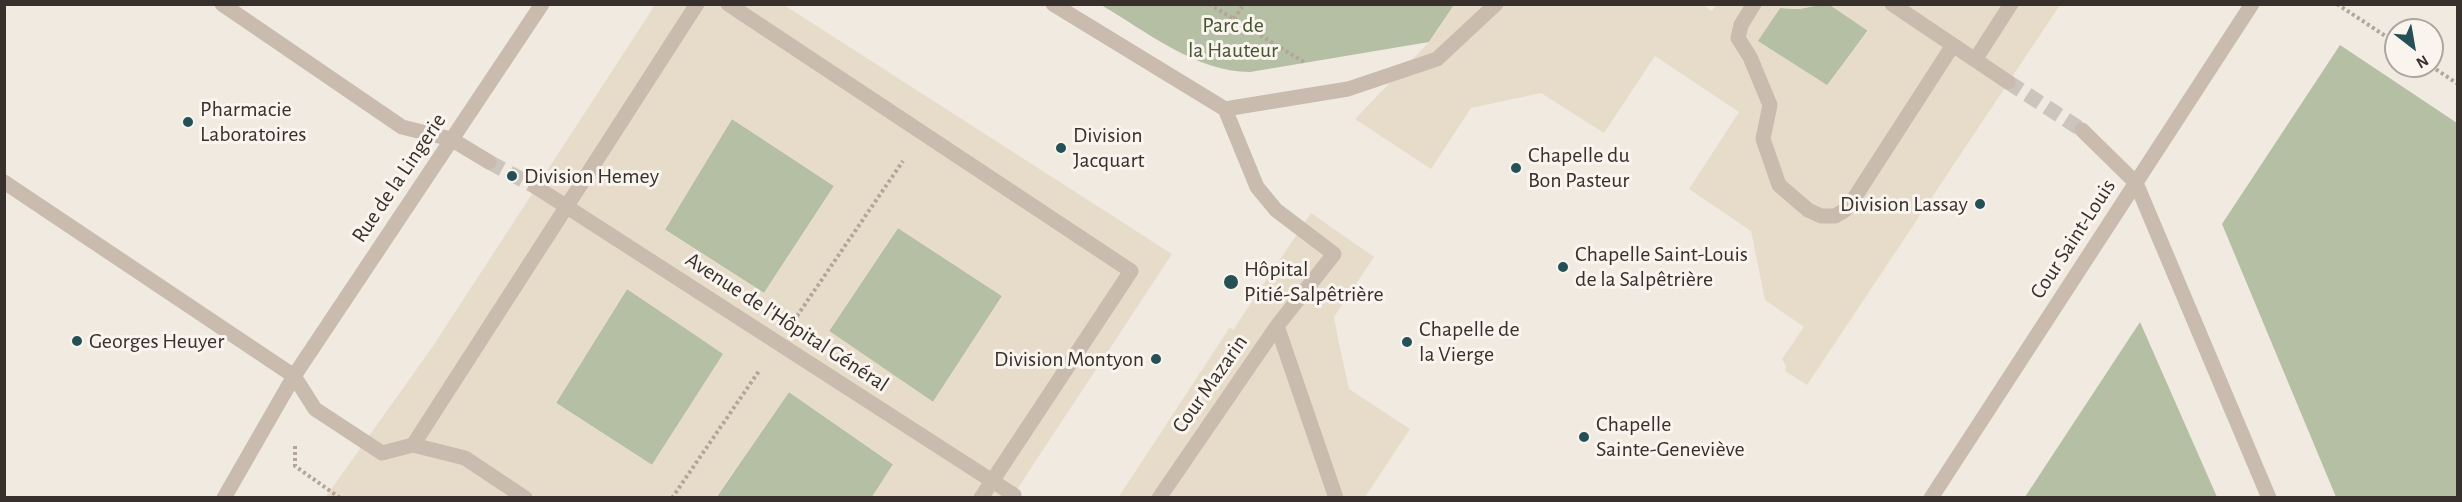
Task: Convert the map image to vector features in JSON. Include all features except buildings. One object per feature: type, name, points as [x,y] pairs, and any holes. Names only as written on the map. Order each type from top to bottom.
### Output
[{"type":"lane","points":[[222,4],[402,127],[451,139],[489,162]]},
{"type":"lane","name":"Rue de la Lingerie","points":[[224,498],[294,376],[542,4]]},
{"type":"lane","points":[[413,445],[697,4]]},
{"type":"lane","points":[[728,4],[1131,271],[981,498]]},
{"type":"lane","points":[[1053,4],[1225,109],[1257,187],[1276,210],[1334,254],[1277,326]]},
{"type":"lane","points":[[1225,109],[1348,89],[1437,59],[1496,4]]},
{"type":"lane","points":[[1754,4],[1741,25],[1738,38],[1750,57],[1770,105],[1763,139],[1779,185],[1808,210],[1821,216],[1835,216],[1845,210],[1853,200],[1953,45]]},
{"type":"lane","points":[[1892,4],[2008,81]]},
{"type":"lane","points":[[1975,60],[2011,4]]},
{"type":"lane","name":"Cour Saint-Louis","points":[[1931,498],[2252,4]]},
{"type":"lane","points":[[2082,130],[2136,183],[2269,498]]},
{"type":"lane","points":[[4,182],[294,376],[315,409],[382,453],[413,445],[465,458],[525,498]]},
{"type":"lane","name":"Avenue de l'Hôpital Général","points":[[536,187],[1014,495]]},
{"type":"lane","name":"Cour Mazarin","points":[[1159,498],[1277,326]]},
{"type":"lane","name":"Cour Mazarin","points":[[1277,326],[1336,498]]},
{"type":"path","points":[[1209,4],[1348,89]]},
{"type":"path","points":[[1234,20],[1244,4]]},
{"type":"path","points":[[2337,4],[2384,35]]},
{"type":"path","points":[[2444,75],[2457,84]]},
{"type":"green space","name":"Parc de la Hauteur","points":[[1101,5],[1454,5],[1429,42],[1250,72],[1230,70],[1191,58]]},
{"type":"green space","points":[[1830,5],[1868,30],[1827,86],[1757,41],[1780,8],[1799,9]]},
{"type":"green space","points":[[2340,45],[2384,74],[2384,78],[2390,78],[2457,123],[2457,497],[2336,497],[2222,224]]},
{"type":"green space","points":[[732,119],[834,186],[764,293],[664,229]]},
{"type":"green space","points":[[898,228],[1002,296],[933,402],[829,331]]},
{"type":"green space","points":[[627,289],[724,353],[652,465],[556,403]]},
{"type":"green space","points":[[2140,322],[2217,497],[2025,497]]},
{"type":"green space","points":[[789,392],[894,465],[872,497],[716,498]]},
{"type":"shaded area","points":[[1702,4],[1712,11],[1716,5],[1819,5],[1799,9],[1780,8],[1758,41],[1827,85],[1868,31],[1830,5],[2060,5],[1807,385],[1785,371],[1786,366],[1782,359],[1804,327],[1765,300],[1751,231],[1689,189],[1739,112],[1655,56],[1604,133],[1541,93],[1471,108],[1431,169],[1355,119],[1429,42],[1454,5]]},
{"type":"shaded area","points":[[655,5],[784,5],[1172,254],[1012,497],[872,497],[893,464],[789,392],[716,497],[325,498],[433,346]],"holes":[[[732,119],[834,186],[764,293],[665,230]],[[898,228],[1002,296],[933,402],[829,331]],[[627,289],[723,354],[652,465],[556,403]]]},
{"type":"shaded area","points":[[1311,213],[1374,257],[1334,317],[1338,339],[1349,389],[1410,429],[1365,497],[1118,498],[1230,327],[1233,330]]},
{"type":"tunnel","points":[[2008,82],[2082,130]]},
{"type":"tunnel","points":[[489,162],[536,187]]},
{"type":"place","name":"Pharmacie Laboratoires","points":[[188,122]]},
{"type":"place","name":"Division Jacquart","points":[[1061,148]]},
{"type":"place","name":"Chapelle du Bon Pasteur","points":[[1516,168]]},
{"type":"place","name":"Division Hemey","points":[[512,176]]},
{"type":"place","name":"Division Lassay","points":[[1980,204]]},
{"type":"place","name":"Chapelle Saint-Louis de la Salpêtrière","points":[[1563,267]]},
{"type":"place","name":"Hôpital Pitié-Salpêtrière","points":[[1231,282]]},
{"type":"place","name":"Georges Heuyer","points":[[77,341]]},
{"type":"place","name":"Chapelle de la Vierge","points":[[1407,342]]},
{"type":"place","name":"Division Montyon","points":[[1156,359]]},
{"type":"place","name":"Chapelle Sainte-Geneviève","points":[[1584,437]]}]
